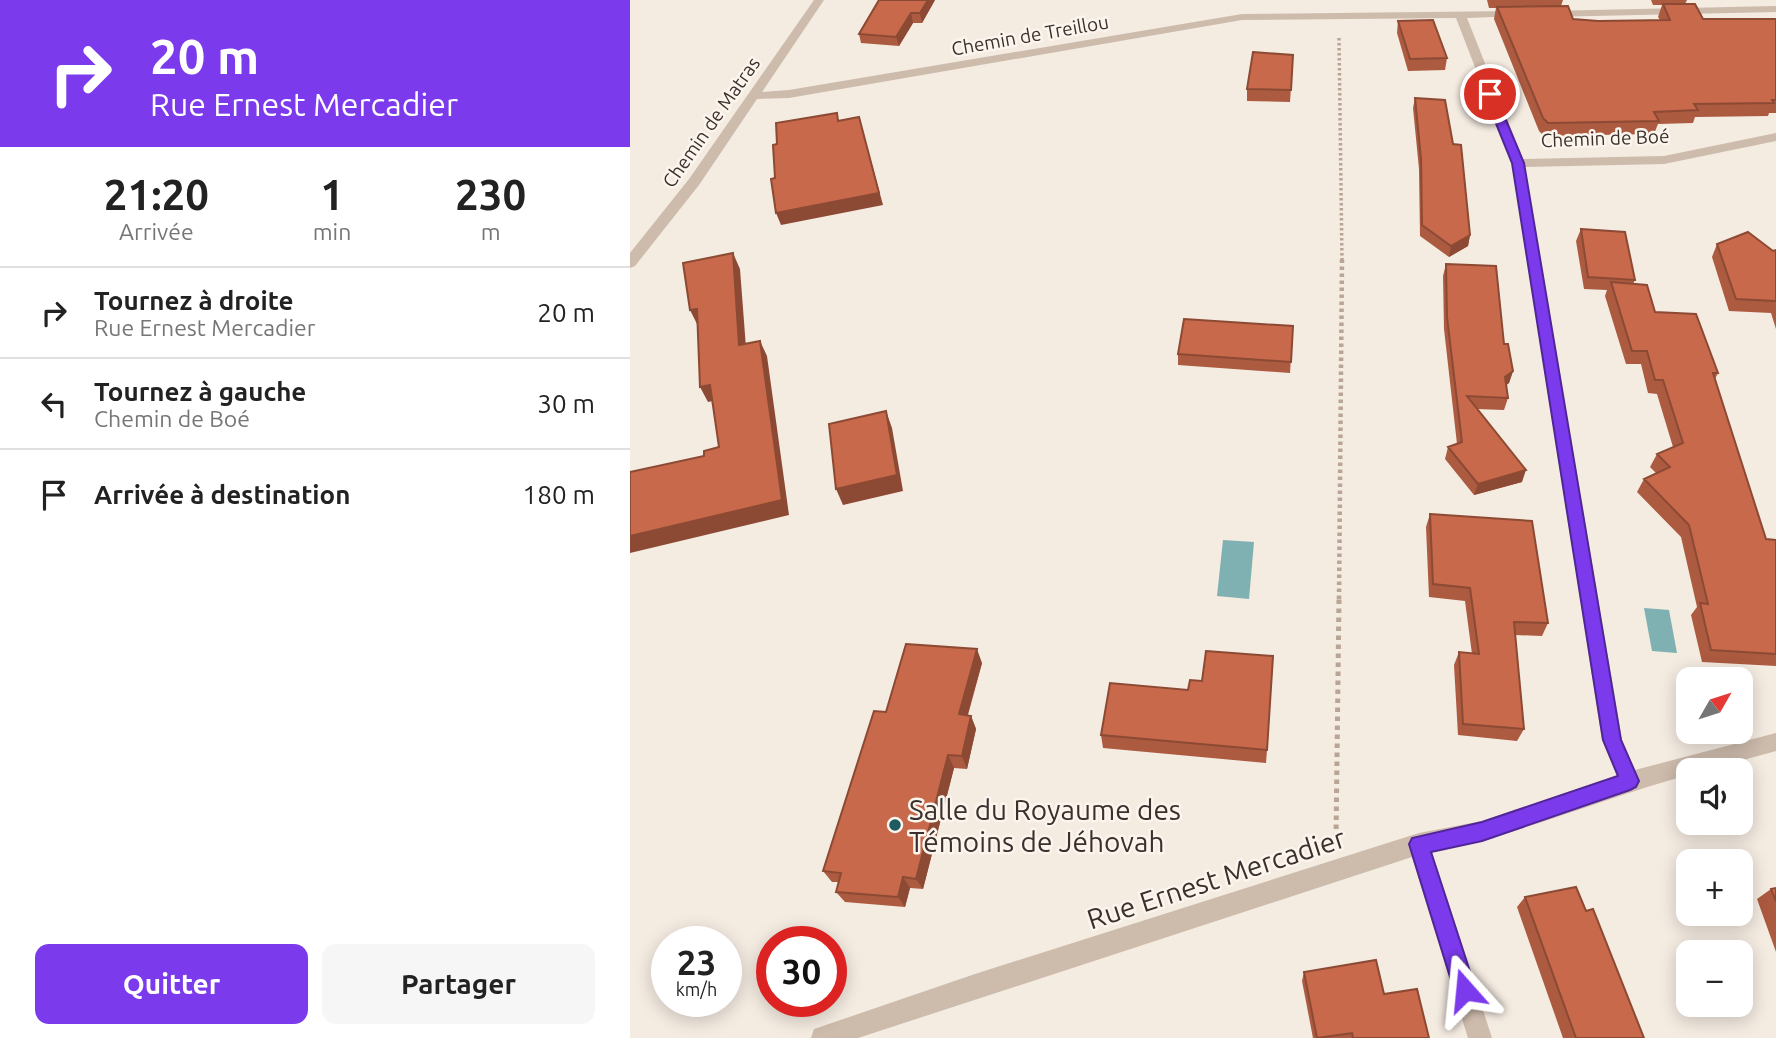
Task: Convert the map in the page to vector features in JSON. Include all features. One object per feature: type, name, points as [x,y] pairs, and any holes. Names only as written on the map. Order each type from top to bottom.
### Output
[{"type":"street","name":"Chemin de Matras","points":[[630,263],[694,182],[819,0]]},
{"type":"street","points":[[1382,0],[1384,16]]},
{"type":"street","points":[[1604,0],[1609,13]]},
{"type":"street","name":"Chemin de Treillou","points":[[752,96],[789,94],[1242,17],[1776,9]]},
{"type":"street","name":"Chemin de Boé","points":[[1460,15],[1518,163],[1612,740],[1630,781]]},
{"type":"street","name":"Chemin de Boé","points":[[1518,163],[1664,160],[1775,140]]},
{"type":"street","name":"Rue Ernest Mercadier","points":[[823,1038],[988,982],[1419,844],[1482,832],[1630,781],[1776,742]]},
{"type":"street","points":[[1419,844],[1480,1038]]},
{"type":"path","points":[[1336,871],[1342,281],[1339,16]]},
{"type":"water","points":[[1223,540],[1254,542],[1249,599],[1217,596]]},
{"type":"water","points":[[1644,608],[1669,610],[1677,653],[1652,651]]},
{"type":"building","points":[[879,0],[928,0],[920,13],[911,13],[896,37],[859,34]]},
{"type":"building","points":[[1663,4],[1695,4],[1703,19],[1776,19],[1774,103],[1694,104],[1698,110],[1654,112],[1659,121],[1548,123],[1543,118],[1497,7],[1568,6],[1573,19],[1598,21],[1670,20]]},
{"type":"building","points":[[1433,20],[1447,58],[1410,59],[1398,21]]},
{"type":"building","points":[[1253,52],[1293,55],[1291,90],[1247,89]]},
{"type":"building","points":[[1415,98],[1445,100],[1453,144],[1461,145],[1470,235],[1451,246],[1422,225],[1421,159]]},
{"type":"building","points":[[837,113],[838,121],[859,117],[879,193],[776,213],[771,179],[775,178],[773,145],[777,144],[776,123]]},
{"type":"building","points":[[1581,229],[1625,232],[1635,280],[1588,277]]},
{"type":"building","points":[[1748,232],[1773,251],[1776,250],[1776,301],[1736,299],[1717,244]]},
{"type":"building","points":[[733,253],[739,345],[760,341],[782,500],[630,536],[630,472],[704,456],[704,451],[719,447],[710,385],[700,387],[697,309],[690,310],[683,263]]},
{"type":"building","points":[[1446,264],[1496,266],[1504,344],[1508,344],[1513,371],[1505,377],[1508,398],[1467,396],[1526,470],[1478,484],[1448,447],[1462,442],[1447,317]]},
{"type":"building","points":[[1611,282],[1647,285],[1655,312],[1696,314],[1718,373],[1713,373],[1766,539],[1776,540],[1776,654],[1711,650],[1700,603],[1708,604],[1689,525],[1644,479],[1670,467],[1657,454],[1683,443],[1663,380],[1655,380],[1647,351],[1632,351]]},
{"type":"building","points":[[1184,319],[1293,326],[1291,362],[1178,354]]},
{"type":"building","points":[[886,411],[897,475],[836,489],[829,424]]},
{"type":"building","points":[[1430,514],[1532,521],[1548,623],[1514,622],[1524,729],[1463,724],[1459,652],[1479,654],[1470,588],[1433,584]]},
{"type":"building","name":"Salle du Royaume des Témoins de Jéhovah","points":[[906,644],[977,649],[959,714],[971,716],[962,756],[948,755],[916,879],[903,877],[898,897],[836,892],[841,873],[823,871],[874,711],[886,712]]},
{"type":"building","points":[[1206,651],[1273,656],[1267,750],[1101,735],[1110,683],[1188,690],[1190,680],[1202,681]]},
{"type":"building","points":[[1576,887],[1586,911],[1593,909],[1644,1038],[1576,1038],[1525,897]]},
{"type":"building","points":[[1776,888],[1776,901],[1771,889]]},
{"type":"building","points":[[1376,960],[1384,994],[1417,989],[1429,1038],[1353,1038],[1352,1033],[1317,1038],[1304,972]]},
{"type":"place","name":"Salle du Royaume des Témoins de Jéhovah","points":[[895,825]]},
{"type":"route","points":[[1465,990],[1419,844],[1482,832],[1630,781],[1612,740],[1530,223],[1518,163],[1490,94]]}]
